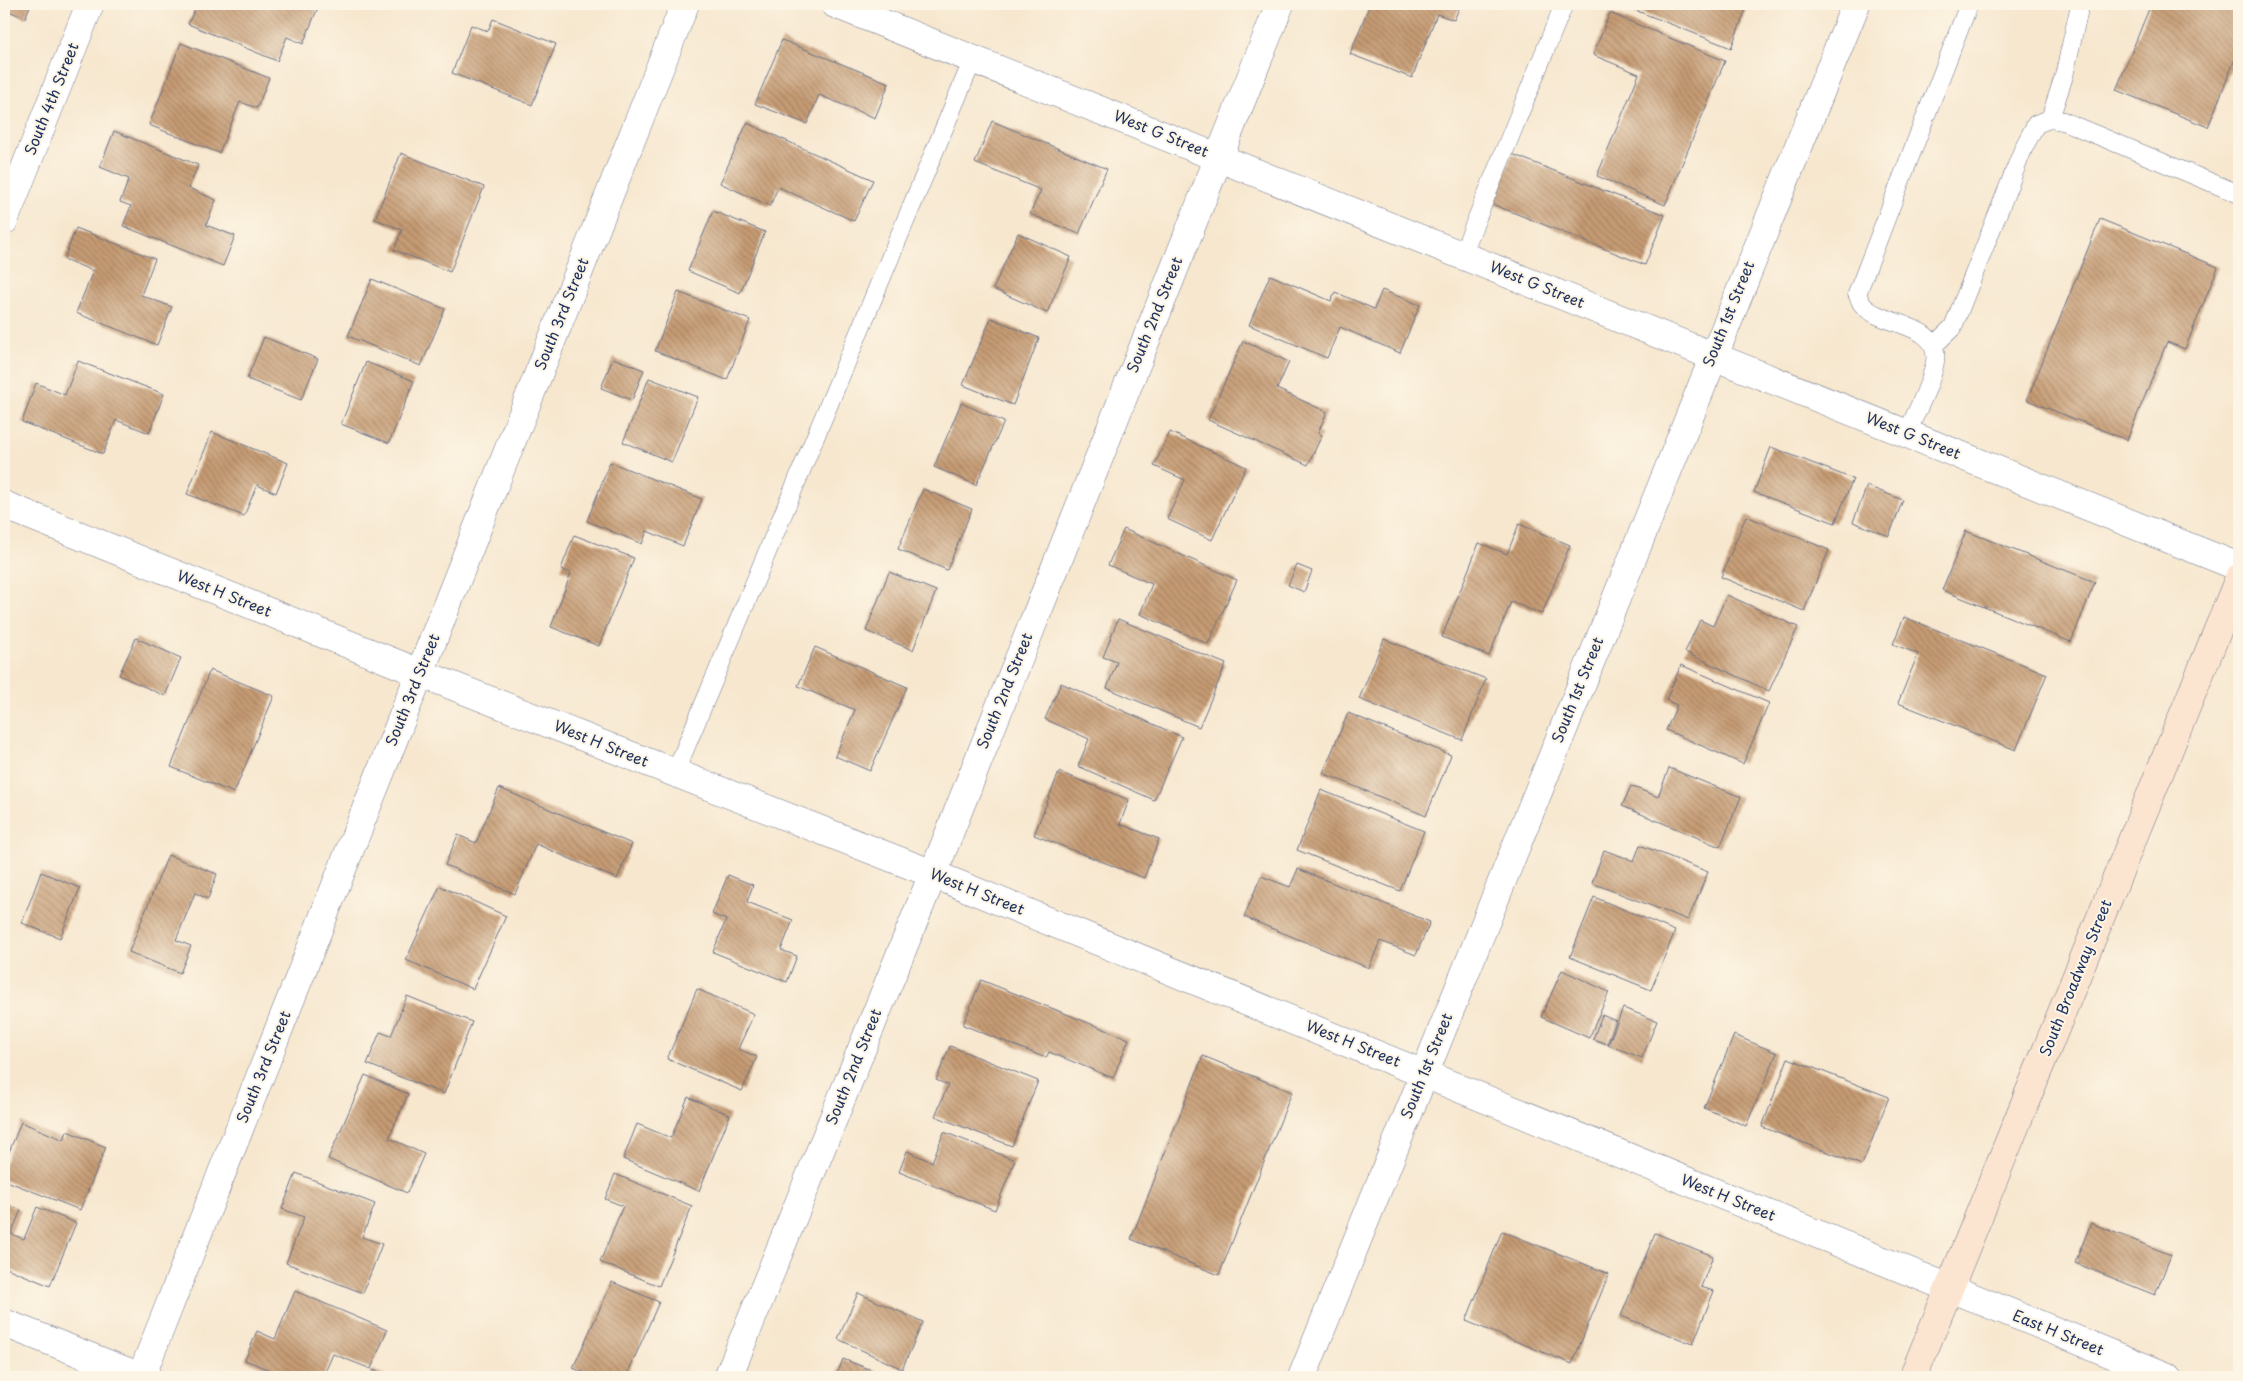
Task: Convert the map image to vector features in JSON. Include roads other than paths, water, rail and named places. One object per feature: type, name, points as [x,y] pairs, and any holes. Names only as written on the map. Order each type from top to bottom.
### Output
[{"type":"main road","name":"South Broadway Street","points":[[1913,1377],[2239,578]]},
{"type":"street","name":"South 4th Street","points":[[4,221],[90,4]]},
{"type":"street","name":"South 3rd Street","points":[[141,1377],[685,4]]},
{"type":"street","name":"West G Street","points":[[835,4],[2239,567]]},
{"type":"street","name":"South 2nd Street","points":[[728,1377],[933,874],[1280,4]]},
{"type":"street","name":"South 1st Street","points":[[1302,1377],[1712,355],[1856,4]]},
{"type":"street","name":"West H Street","points":[[4,505],[420,673],[933,874],[1425,1073],[1948,1288]]},
{"type":"street","name":"East H Street","points":[[1948,1288],[2168,1377]]},
{"type":"street","points":[[4,1323],[141,1377]]},
{"type":"lane","points":[[1462,255],[1564,4]]},
{"type":"lane","points":[[1907,434],[1935,360],[1933,346],[1922,332],[1874,312],[1863,304],[1857,294],[1969,4]]},
{"type":"lane","points":[[2050,119],[2064,76],[2079,9],[2078,4]]},
{"type":"lane","points":[[675,773],[973,59]]},
{"type":"lane","points":[[1933,346],[1953,327],[2024,147],[2036,124],[2050,119],[2062,121],[2239,194]]}]
